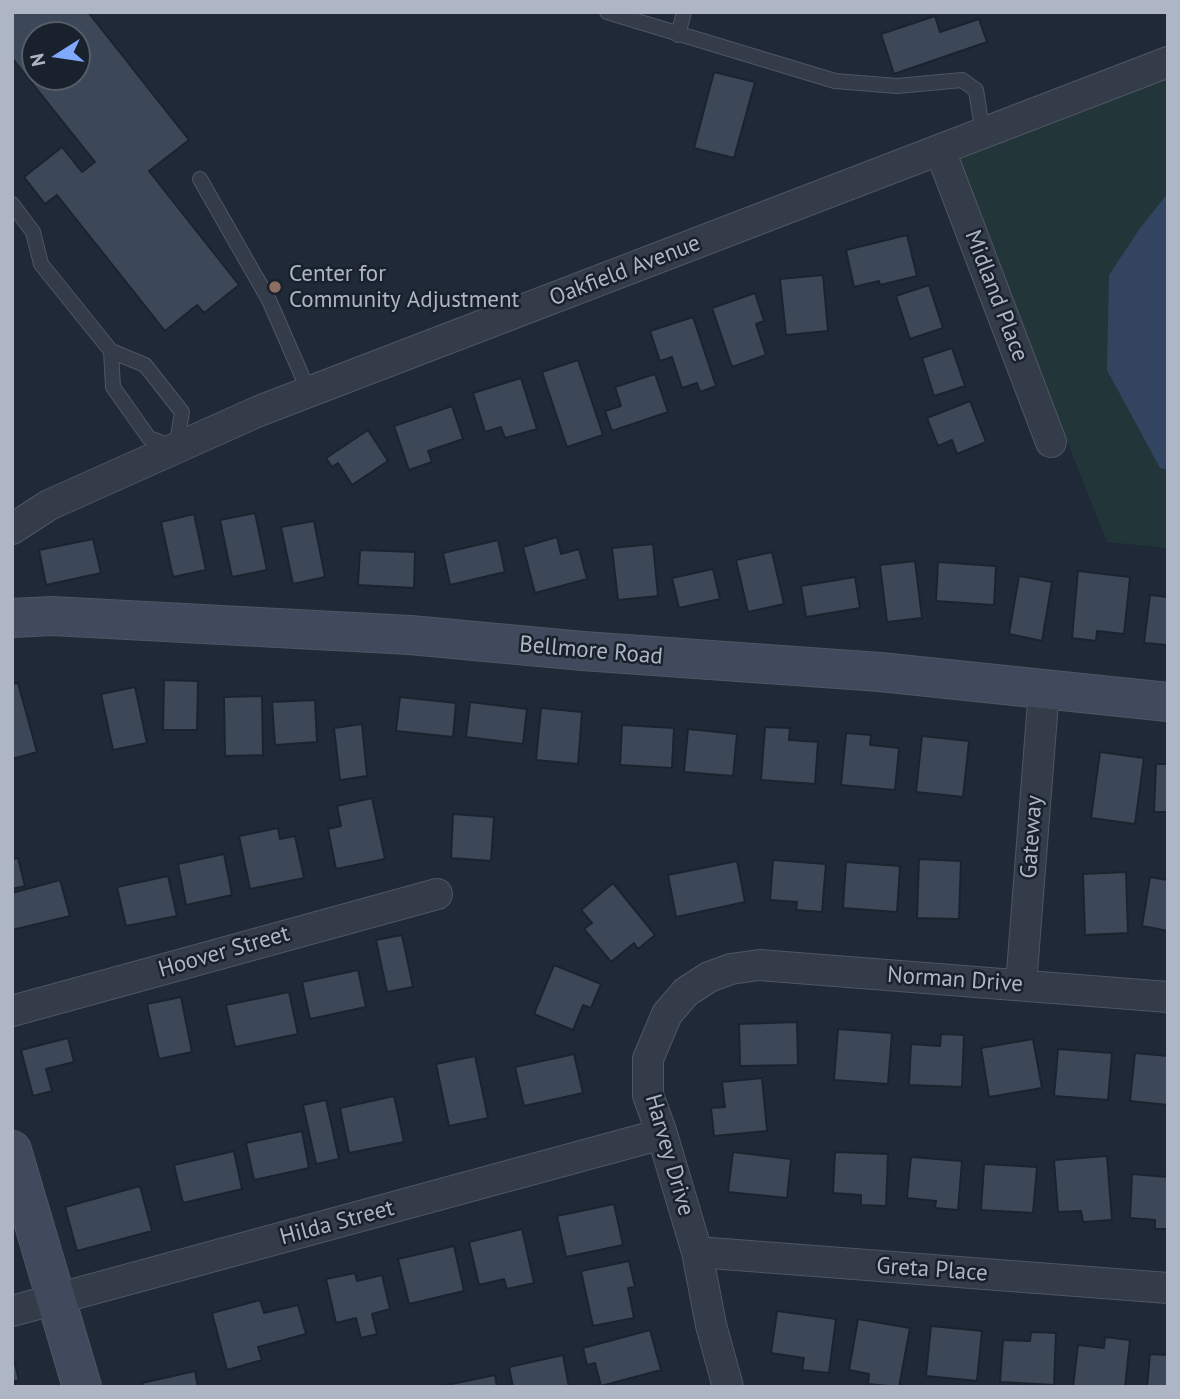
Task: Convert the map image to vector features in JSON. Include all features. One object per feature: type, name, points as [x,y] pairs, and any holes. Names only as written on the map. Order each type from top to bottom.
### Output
[{"type":"main road","name":"Bellmore Road","points":[[12,618],[52,616],[410,635],[583,651],[880,672],[1168,702]]},
{"type":"main road","points":[[12,1150],[82,1387]]},
{"type":"street","name":"Oakfield Avenue","points":[[12,529],[49,505],[309,392],[1168,62]]},
{"type":"street","name":"Midland Place","points":[[940,150],[1051,442]]},
{"type":"street","name":"Gateway","points":[[1021,985],[1044,689]]},
{"type":"street","name":"Hoover Street","points":[[12,1011],[437,894]]},
{"type":"street","name":"Norman Drive","points":[[742,968],[759,965],[1168,997]]},
{"type":"street","name":"Harvey Drive","points":[[728,1387],[711,1325],[697,1252],[648,1095],[648,1059],[667,1014],[686,992],[709,977],[742,968]]},
{"type":"street","name":"Hilda Street","points":[[12,1311],[662,1134]]},
{"type":"street","name":"Greta Place","points":[[697,1252],[1168,1288]]},
{"type":"lane","points":[[607,12],[835,81],[897,86],[962,80],[976,90],[983,134]]},
{"type":"lane","points":[[678,35],[684,12]]},
{"type":"lane","points":[[200,179],[269,300],[309,392]]},
{"type":"lane","points":[[12,204],[33,232],[41,264],[111,351],[145,365],[182,412],[176,448],[149,438],[113,387],[111,351]]},
{"type":"green space","points":[[1168,76],[1168,548],[1107,542],[955,157]]},
{"type":"water","points":[[1168,193],[1168,470],[1160,468],[1107,370],[1109,275]]},
{"type":"building","points":[[12,12],[88,12],[189,140],[149,171],[239,285],[204,313],[197,305],[165,331],[57,195],[45,204],[24,177],[62,147],[82,172],[95,162],[38,91],[91,91],[91,21],[21,21],[21,69],[12,58]]},
{"type":"building","points":[[935,16],[940,32],[979,19],[987,42],[894,74],[881,34]]},
{"type":"building","points":[[714,72],[755,82],[734,158],[694,148]]},
{"type":"building","points":[[907,235],[917,276],[880,285],[879,281],[854,287],[846,250]]},
{"type":"building","points":[[823,275],[828,331],[786,335],[780,279]]},
{"type":"building","points":[[929,285],[943,328],[910,339],[896,296]]},
{"type":"building","points":[[755,293],[764,321],[756,324],[766,355],[732,367],[712,308]]},
{"type":"building","points":[[693,317],[716,386],[700,392],[697,383],[682,388],[672,357],[660,361],[650,331]]},
{"type":"building","points":[[952,348],[965,386],[934,396],[922,358]]},
{"type":"building","points":[[578,360],[603,435],[567,447],[542,372]]},
{"type":"building","points":[[655,374],[668,412],[612,431],[605,411],[621,406],[615,387]]},
{"type":"building","points":[[521,378],[537,429],[505,438],[501,427],[485,432],[473,393]]},
{"type":"building","points":[[970,401],[986,442],[957,454],[952,440],[938,446],[927,418]]},
{"type":"building","points":[[452,406],[463,439],[428,451],[432,462],[409,470],[394,426]]},
{"type":"building","points":[[368,430],[388,461],[352,485],[338,463],[332,467],[326,458]]},
{"type":"building","points":[[255,513],[267,570],[232,577],[220,520]]},
{"type":"building","points":[[194,514],[206,570],[173,577],[161,522]]},
{"type":"building","points":[[314,521],[325,577],[293,584],[281,527]]},
{"type":"building","points":[[557,537],[561,554],[579,549],[587,579],[535,593],[523,547]]},
{"type":"building","points":[[93,539],[101,573],[46,585],[39,550]]},
{"type":"building","points":[[498,540],[505,572],[450,585],[443,553]]},
{"type":"building","points":[[653,544],[658,596],[618,600],[612,548]]},
{"type":"building","points":[[360,550],[415,552],[414,588],[358,585]]},
{"type":"building","points":[[772,552],[784,604],[748,612],[736,560]]},
{"type":"building","points":[[915,561],[922,618],[887,622],[880,565]]},
{"type":"building","points":[[938,562],[996,566],[994,605],[936,601]]},
{"type":"building","points":[[713,569],[720,599],[679,608],[672,578]]},
{"type":"building","points":[[1078,571],[1130,577],[1124,634],[1097,631],[1096,641],[1072,638]]},
{"type":"building","points":[[1019,576],[1052,582],[1042,641],[1009,634]]},
{"type":"building","points":[[855,577],[860,608],[806,617],[801,586]]},
{"type":"building","points":[[1150,595],[1168,597],[1168,645],[1144,643]]},
{"type":"building","points":[[164,680],[198,681],[197,730],[163,730]]},
{"type":"building","points":[[18,683],[37,752],[12,759],[12,684]]},
{"type":"building","points":[[135,687],[147,743],[113,750],[101,694]]},
{"type":"building","points":[[262,696],[263,755],[225,756],[224,697]]},
{"type":"building","points":[[400,697],[456,703],[453,737],[396,731]]},
{"type":"building","points":[[315,700],[317,742],[275,745],[272,702]]},
{"type":"building","points":[[470,702],[527,709],[523,744],[466,737]]},
{"type":"building","points":[[541,708],[582,712],[578,764],[536,760]]},
{"type":"building","points":[[362,724],[367,776],[340,780],[334,728]]},
{"type":"building","points":[[622,725],[674,728],[672,768],[620,765]]},
{"type":"building","points":[[765,727],[790,728],[789,740],[818,742],[815,784],[761,780]]},
{"type":"building","points":[[688,729],[737,734],[733,776],[684,772]]},
{"type":"building","points":[[846,733],[871,735],[870,745],[899,748],[895,790],[841,785]]},
{"type":"building","points":[[922,736],[969,741],[963,797],[916,792]]},
{"type":"building","points":[[1100,752],[1144,758],[1135,824],[1091,818]]},
{"type":"building","points":[[1156,764],[1168,764],[1168,824],[1167,812],[1154,812]]},
{"type":"building","points":[[372,798],[385,859],[336,869],[328,829],[341,826],[337,806]]},
{"type":"building","points":[[453,814],[494,817],[491,861],[451,858]]},
{"type":"building","points":[[278,828],[280,839],[295,836],[304,878],[250,889],[239,836]]},
{"type":"building","points":[[224,854],[232,895],[186,905],[178,864]]},
{"type":"building","points":[[18,858],[25,886],[12,889],[12,859]]},
{"type":"building","points":[[919,859],[961,861],[959,919],[917,918]]},
{"type":"building","points":[[773,860],[826,864],[822,912],[796,910],[797,902],[770,900]]},
{"type":"building","points":[[737,861],[745,902],[676,917],[668,875]]},
{"type":"building","points":[[846,862],[900,866],[897,912],[843,908]]},
{"type":"building","points":[[1126,872],[1128,933],[1085,935],[1083,874]]},
{"type":"building","points":[[168,876],[177,916],[126,926],[117,887]]},
{"type":"building","points":[[1150,877],[1168,880],[1168,931],[1142,926]]},
{"type":"building","points":[[60,880],[70,916],[12,930],[12,893]]},
{"type":"building","points":[[613,883],[655,935],[638,949],[634,943],[611,962],[584,929],[592,923],[581,910]]},
{"type":"building","points":[[402,935],[413,987],[387,992],[376,940]]},
{"type":"building","points":[[554,965],[601,984],[591,1008],[583,1005],[573,1030],[534,1014]]},
{"type":"building","points":[[358,970],[366,1007],[310,1019],[302,982]]},
{"type":"building","points":[[289,992],[298,1034],[235,1047],[226,1005]]},
{"type":"building","points":[[181,997],[192,1052],[159,1059],[147,1004]]},
{"type":"building","points":[[797,1022],[798,1065],[740,1066],[739,1024]]},
{"type":"building","points":[[838,1029],[892,1033],[888,1084],[834,1080]]},
{"type":"building","points":[[941,1034],[964,1035],[962,1087],[909,1085],[911,1044],[940,1046]]},
{"type":"building","points":[[68,1038],[74,1062],[46,1069],[52,1091],[33,1096],[21,1050]]},
{"type":"building","points":[[1033,1039],[1042,1088],[989,1097],[981,1048]]},
{"type":"building","points":[[1058,1049],[1112,1053],[1108,1100],[1054,1096]]},
{"type":"building","points":[[1135,1053],[1168,1056],[1168,1105],[1130,1101]]},
{"type":"building","points":[[574,1054],[583,1093],[524,1106],[515,1067]]},
{"type":"building","points":[[475,1056],[488,1118],[449,1126],[436,1064]]},
{"type":"building","points":[[762,1078],[767,1131],[714,1136],[711,1108],[725,1107],[722,1082]]},
{"type":"building","points":[[394,1096],[404,1142],[349,1153],[340,1108]]},
{"type":"building","points":[[326,1100],[339,1159],[316,1164],[303,1105]]},
{"type":"building","points":[[302,1131],[309,1168],[254,1180],[246,1143]]},
{"type":"building","points":[[234,1151],[242,1189],[183,1203],[174,1165]]},
{"type":"building","points":[[733,1152],[791,1159],[787,1198],[728,1192]]},
{"type":"building","points":[[835,1152],[888,1154],[886,1206],[861,1205],[861,1195],[833,1193]]},
{"type":"building","points":[[1107,1156],[1112,1220],[1083,1222],[1081,1211],[1058,1212],[1054,1160]]},
{"type":"building","points":[[911,1157],[962,1161],[958,1210],[935,1208],[936,1201],[907,1198]]},
{"type":"building","points":[[984,1164],[1037,1167],[1033,1213],[981,1210]]},
{"type":"building","points":[[1132,1174],[1168,1177],[1168,1229],[1155,1229],[1155,1220],[1130,1218]]},
{"type":"building","points":[[140,1186],[152,1231],[77,1251],[65,1207]]},
{"type":"building","points":[[614,1204],[623,1245],[566,1257],[557,1216]]},
{"type":"building","points":[[522,1229],[534,1283],[507,1289],[504,1279],[479,1285],[469,1242]]},
{"type":"building","points":[[454,1246],[464,1291],[409,1304],[398,1259]]},
{"type":"building","points":[[629,1261],[635,1287],[628,1288],[634,1318],[593,1326],[581,1271]]},
{"type":"building","points":[[355,1273],[357,1281],[382,1275],[390,1309],[372,1314],[377,1334],[361,1338],[356,1318],[336,1323],[326,1279]]},
{"type":"building","points":[[260,1300],[264,1313],[298,1305],[306,1334],[258,1347],[262,1360],[227,1370],[212,1313]]},
{"type":"building","points":[[777,1311],[836,1319],[829,1373],[802,1370],[804,1358],[771,1353]]},
{"type":"building","points":[[858,1319],[910,1328],[899,1387],[868,1384],[869,1374],[849,1370]]},
{"type":"building","points":[[931,1326],[982,1331],[977,1381],[926,1376]]},
{"type":"building","points":[[650,1330],[661,1370],[601,1386],[595,1363],[587,1365],[583,1348]]},
{"type":"building","points":[[1031,1332],[1056,1333],[1054,1385],[1000,1382],[1003,1340],[1030,1341]]},
{"type":"building","points":[[1105,1337],[1130,1340],[1125,1387],[1073,1387],[1078,1345],[1104,1348]]},
{"type":"building","points":[[12,1351],[19,1380],[12,1382]]},
{"type":"building","points":[[1150,1354],[1168,1355],[1168,1387],[1147,1387]]},
{"type":"building","points":[[563,1355],[569,1387],[513,1387],[509,1367]]},
{"type":"building","points":[[195,1371],[198,1387],[143,1387],[142,1383]]},
{"type":"building","points":[[495,1375],[497,1387],[442,1387],[442,1386]]},
{"type":"place","name":"Center for Community Adjustment","points":[[275,287]]}]
